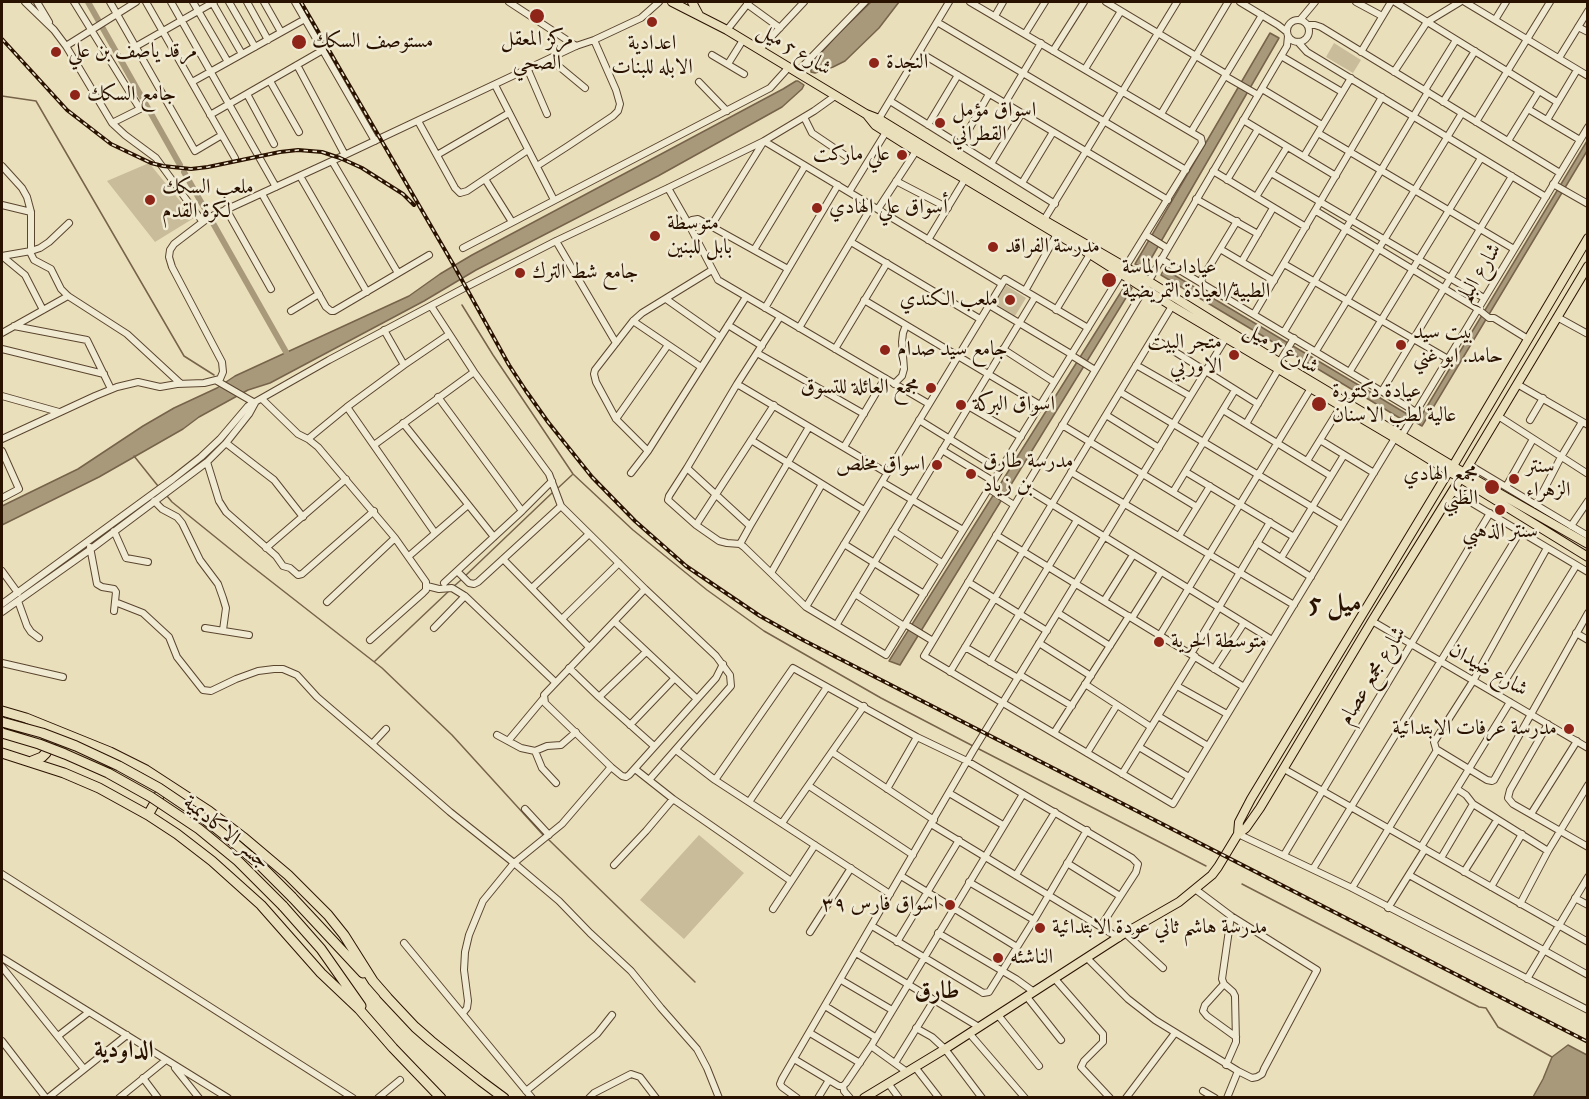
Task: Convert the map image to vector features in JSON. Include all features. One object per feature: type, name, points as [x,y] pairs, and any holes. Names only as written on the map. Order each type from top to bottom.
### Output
[{"type":"highway","points":[[2,711],[50,727],[110,753],[166,782],[243,837],[288,875],[328,915],[344,935],[373,981],[415,1027],[472,1075],[504,1098]]},
{"type":"highway","name":"جسر الاكاديمية","points":[[2,722],[42,733],[119,766],[159,788],[195,812],[259,864],[387,997]]},
{"type":"highway","points":[[32,761],[42,757],[49,748],[52,738],[50,727]]},
{"type":"highway","name":"جسر الاكاديمية","points":[[2,733],[39,744],[108,773],[151,797],[199,829],[238,861],[284,906],[348,985],[376,1028]]},
{"type":"highway","points":[[2,753],[32,761],[99,788],[148,815],[212,861],[261,905],[321,973],[359,1009],[441,1098]]},
{"type":"highway","points":[[148,815],[166,782]]},
{"type":"main road","name":"شارع 5 ميل","points":[[672,2],[727,30],[1044,220],[1146,285],[1437,460],[1587,557]]},
{"type":"main road","points":[[692,2],[700,16]]},
{"type":"main road","name":"شارع 5 ميل","points":[[877,122],[886,132],[916,151],[1090,254],[1124,271]]},
{"type":"main road","points":[[1238,834],[1239,822],[1251,799],[1451,469],[1587,238]]},
{"type":"main road","points":[[864,1098],[945,1049],[1122,935],[1179,902],[1218,867],[1238,834],[1256,815],[1452,490],[1471,463],[1587,266]]},
{"type":"main road","name":"شارع 5 ميل","points":[[1146,285],[1172,306],[1279,366],[1341,406],[1399,437]]},
{"type":"main road","points":[[1530,336],[1543,340]]},
{"type":"main road","points":[[1442,483],[1443,474],[1437,460],[1449,459],[1461,452]]},
{"type":"main road","points":[[1452,490],[1460,485],[1474,483],[1471,463]]},
{"type":"main road","name":"شارع 5 ميل","points":[[1474,483],[1550,521],[1587,544]]},
{"type":"main road","points":[[1544,530],[1550,521]]},
{"type":"street","points":[[25,2],[54,30]]},
{"type":"street","points":[[37,2],[112,123],[156,158],[205,219]]},
{"type":"street","points":[[75,2],[93,28],[140,109],[112,123]]},
{"type":"street","points":[[110,2],[114,14],[195,151],[222,135]]},
{"type":"street","points":[[66,46],[136,2]]},
{"type":"street","points":[[146,2],[235,158]]},
{"type":"street","points":[[171,2],[276,187]]},
{"type":"street","points":[[193,2],[228,62]]},
{"type":"street","points":[[135,46],[212,2],[242,54]]},
{"type":"street","points":[[229,2],[255,47]]},
{"type":"street","points":[[247,2],[268,40]]},
{"type":"street","points":[[264,2],[281,32]]},
{"type":"street","points":[[295,2],[375,141]]},
{"type":"street","points":[[508,2],[576,46]]},
{"type":"street","points":[[217,381],[224,372],[222,362],[172,267],[169,257],[174,244],[205,219],[641,18],[659,2]]},
{"type":"street","points":[[759,49],[804,2]]},
{"type":"street","points":[[797,72],[865,2]]},
{"type":"street","points":[[877,122],[950,2]]},
{"type":"street","points":[[780,317],[668,500],[696,525],[719,541],[740,544],[748,550],[806,607],[886,655],[1202,143],[1201,138],[970,2]]},
{"type":"street","points":[[995,16],[1003,2]]},
{"type":"street","points":[[1025,34],[1045,2]]},
{"type":"street","points":[[1053,51],[1084,2]]},
{"type":"street","points":[[1106,2],[1226,75],[1323,126]]},
{"type":"street","points":[[1044,220],[1175,2]]},
{"type":"street","points":[[1161,114],[1228,2]]},
{"type":"street","points":[[1240,2],[1278,25],[1307,52],[1545,197]]},
{"type":"street","points":[[1287,46],[1304,40],[1308,35],[1304,23],[1315,2]]},
{"type":"street","points":[[1356,2],[1367,4],[1382,16]]},
{"type":"street","points":[[1361,52],[1393,2],[1557,102]]},
{"type":"street","points":[[1394,72],[1427,22],[1460,2]]},
{"type":"street","points":[[1465,2],[1587,76]]},
{"type":"street","points":[[1495,20],[1506,2]]},
{"type":"street","points":[[1476,122],[1550,2]]},
{"type":"street","points":[[727,30],[748,3],[780,28]]},
{"type":"street","points":[[1085,69],[1121,11]]},
{"type":"street","points":[[1559,58],[1587,11]]},
{"type":"street","points":[[1191,132],[1262,15]]},
{"type":"street","points":[[192,82],[305,19]]},
{"type":"street","points":[[1278,25],[1295,20],[1321,27],[1560,173]]},
{"type":"street","points":[[937,22],[1186,170]]},
{"type":"street","points":[[1270,522],[1219,607],[1177,686],[1122,774],[924,656],[1287,46],[1288,25],[1291,22]]},
{"type":"street","points":[[1578,27],[1587,32]]},
{"type":"street","points":[[537,166],[618,111],[620,104],[616,90],[594,40]]},
{"type":"street","points":[[728,64],[743,40]]},
{"type":"street","points":[[1284,332],[1456,40]]},
{"type":"street","points":[[1005,103],[1041,43]]},
{"type":"street","points":[[210,115],[323,50]]},
{"type":"street","points":[[1443,102],[1475,51]]},
{"type":"street","points":[[919,52],[1168,200]]},
{"type":"street","points":[[712,54],[744,74]]},
{"type":"street","points":[[1281,56],[1342,92]]},
{"type":"street","points":[[550,59],[585,88]]},
{"type":"street","points":[[297,65],[345,155]]},
{"type":"street","points":[[463,248],[727,111],[770,87],[789,67]]},
{"type":"street","points":[[1547,120],[1577,69]]},
{"type":"street","points":[[528,70],[547,114]]},
{"type":"street","points":[[928,125],[958,75]]},
{"type":"street","points":[[1304,156],[1351,78]]},
{"type":"street","points":[[270,81],[299,132]]},
{"type":"street","points":[[699,82],[727,111]]},
{"type":"street","points":[[495,86],[554,200]]},
{"type":"street","points":[[1508,141],[1539,91]]},
{"type":"street","points":[[960,145],[989,93]]},
{"type":"street","points":[[247,94],[274,144]]},
{"type":"street","points":[[2,604],[201,457],[220,439],[246,407],[384,330],[556,241],[764,141],[835,96]]},
{"type":"street","points":[[1254,314],[1382,97]]},
{"type":"street","points":[[890,101],[1055,204]]},
{"type":"street","points":[[1528,109],[1580,140]]},
{"type":"street","points":[[437,155],[508,113]]},
{"type":"street","points":[[991,164],[1022,113]]},
{"type":"street","points":[[1316,351],[1462,113]]},
{"type":"street","points":[[804,117],[812,133],[849,158]]},
{"type":"street","points":[[1243,120],[1336,176]]},
{"type":"street","points":[[418,121],[454,188],[460,193],[464,193],[528,150]]},
{"type":"street","name":"شارع البلم","points":[[1122,774],[1173,804],[1374,473],[1480,311],[1484,298],[1587,127]]},
{"type":"street","points":[[1227,180],[1258,129]]},
{"type":"street","points":[[849,192],[886,132]]},
{"type":"street","points":[[1022,183],[1053,132]]},
{"type":"street","points":[[1318,133],[1514,249]]},
{"type":"street","points":[[764,141],[1002,284]]},
{"type":"street","points":[[711,226],[764,141]]},
{"type":"street","points":[[1256,197],[1287,147]]},
{"type":"street","points":[[799,328],[851,242],[916,151]]},
{"type":"street","points":[[1350,371],[1481,158]]},
{"type":"street","points":[[332,161],[398,273]]},
{"type":"street","points":[[2,166],[25,192],[29,202],[31,251],[36,262],[48,266],[54,272],[61,289],[68,296],[127,334],[180,383]]},
{"type":"street","points":[[754,250],[805,166]]},
{"type":"street","points":[[1213,171],[1306,227]]},
{"type":"street","points":[[1271,173],[1484,298]]},
{"type":"street","points":[[300,176],[367,292]]},
{"type":"street","points":[[1382,392],[1512,176]]},
{"type":"street","points":[[485,179],[512,222]]},
{"type":"street","points":[[928,240],[965,179]]},
{"type":"street","points":[[896,181],[948,208]]},
{"type":"street","points":[[1553,184],[1587,204]]},
{"type":"street","points":[[765,308],[838,185]]},
{"type":"street","points":[[668,188],[718,280],[929,404]]},
{"type":"street","points":[[262,194],[328,309],[334,311],[429,255]]},
{"type":"street","points":[[1196,199],[1258,234]]},
{"type":"street","points":[[2,205],[31,212]]},
{"type":"street","points":[[1242,261],[1273,208]]},
{"type":"street","points":[[223,211],[271,289]]},
{"type":"street","points":[[1316,211],[1488,318],[1494,318],[1530,336]]},
{"type":"street","points":[[688,223],[698,219],[788,269]]},
{"type":"street","points":[[1200,282],[1238,221]]},
{"type":"street","points":[[2,256],[31,251],[50,242],[69,223]]},
{"type":"street","points":[[1025,291],[1057,234]]},
{"type":"street","points":[[1146,235],[1167,248]]},
{"type":"street","points":[[556,241],[616,343]]},
{"type":"street","points":[[851,242],[980,319]]},
{"type":"street","points":[[1220,249],[1274,281]]},
{"type":"street","points":[[1056,309],[1090,254]]},
{"type":"street","points":[[2,256],[25,274],[43,310]]},
{"type":"street","points":[[1161,259],[1416,412]]},
{"type":"street","points":[[835,349],[887,263]]},
{"type":"street","points":[[1284,264],[1448,359]]},
{"type":"street","points":[[648,451],[616,419],[596,382],[595,370],[633,321],[649,307],[712,270]]},
{"type":"street","points":[[806,607],[1005,279],[1088,328]]},
{"type":"street","points":[[291,311],[319,294]]},
{"type":"street","points":[[2,333],[68,296]]},
{"type":"street","points":[[631,474],[746,297]]},
{"type":"street","points":[[837,624],[1035,297]]},
{"type":"street","points":[[666,298],[720,337]]},
{"type":"street","points":[[864,300],[1040,405]]},
{"type":"street","points":[[989,304],[1095,370]]},
{"type":"street","points":[[430,306],[474,372],[549,474],[561,506],[716,656],[730,675],[731,686],[649,780]]},
{"type":"street","points":[[950,672],[1172,306]]},
{"type":"street","points":[[1557,317],[1587,334]]},
{"type":"street","points":[[633,321],[701,367]]},
{"type":"street","points":[[728,325],[762,346]]},
{"type":"street","points":[[894,384],[902,376],[904,369],[902,342],[906,325]]},
{"type":"street","points":[[14,326],[87,340],[111,389]]},
{"type":"street","points":[[384,330],[404,365]]},
{"type":"street","points":[[309,439],[347,407],[448,335]]},
{"type":"street","points":[[1153,338],[1258,404]]},
{"type":"street","points":[[797,1098],[780,1084],[782,1078],[973,751],[1226,338]]},
{"type":"street","points":[[1246,424],[1294,338]]},
{"type":"street","points":[[616,419],[668,345]]},
{"type":"street","points":[[2,349],[104,374]]},
{"type":"street","points":[[1003,349],[1054,382]]},
{"type":"street","points":[[757,353],[864,414]]},
{"type":"street","points":[[1136,365],[1190,396]]},
{"type":"street","points":[[374,445],[474,372]]},
{"type":"street","points":[[844,447],[885,378]]},
{"type":"street","points":[[2,439],[111,389],[138,382],[160,387],[180,383],[217,381],[255,403]]},
{"type":"street","points":[[737,384],[887,473]]},
{"type":"street","points":[[1517,384],[1585,423],[1561,457],[1536,505]]},
{"type":"street","points":[[1160,635],[1311,388]]},
{"type":"street","points":[[1173,492],[1235,390]]},
{"type":"street","points":[[1120,392],[1342,525]]},
{"type":"street","points":[[2,396],[59,412]]},
{"type":"street","points":[[438,397],[522,511]]},
{"type":"street","points":[[1530,420],[1543,398]]},
{"type":"street","points":[[262,399],[298,434],[315,444],[374,511],[426,582],[426,590],[370,640]]},
{"type":"street","points":[[2,612],[207,462],[226,443],[255,403]]},
{"type":"street","points":[[696,525],[774,405]]},
{"type":"street","points":[[968,406],[1021,437]]},
{"type":"street","points":[[1307,461],[1341,406]]},
{"type":"street","points":[[347,407],[435,533]]},
{"type":"street","points":[[1223,410],[1331,476]]},
{"type":"street","points":[[1106,415],[1159,448]]},
{"type":"street","points":[[1498,416],[1587,474]]},
{"type":"street","points":[[920,420],[1000,470]]},
{"type":"street","points":[[403,423],[494,537]]},
{"type":"street","points":[[1062,425],[1197,507]]},
{"type":"street","points":[[740,544],[810,427]]},
{"type":"street","points":[[1506,487],[1533,439]]},
{"type":"street","points":[[751,440],[864,510]]},
{"type":"street","points":[[1320,440],[1374,473]]},
{"type":"street","points":[[226,443],[278,484],[303,516]]},
{"type":"street","points":[[942,450],[993,481]]},
{"type":"street","points":[[2,451],[19,489],[2,498]]},
{"type":"street","points":[[1281,558],[1344,455]]},
{"type":"street","points":[[207,462],[222,507],[284,566],[298,575],[301,575],[374,511]]},
{"type":"street","points":[[1471,463],[1587,536]]},
{"type":"street","points":[[687,468],[750,526]]},
{"type":"street","points":[[1071,472],[1294,605]]},
{"type":"street","points":[[1186,472],[1294,537]]},
{"type":"street","points":[[267,549],[346,479]]},
{"type":"street","points":[[444,583],[552,481]]},
{"type":"street","points":[[882,482],[963,530]]},
{"type":"street","points":[[771,573],[822,484]]},
{"type":"street","points":[[1179,536],[1210,486]]},
{"type":"street","points":[[1024,487],[1272,640]]},
{"type":"street","points":[[988,489],[1014,505]]},
{"type":"street","points":[[1452,490],[1587,572]]},
{"type":"street","points":[[154,501],[182,523],[195,552],[218,584],[226,608],[223,630]]},
{"type":"street","points":[[1571,526],[1587,501]]},
{"type":"street","points":[[409,556],[468,505]]},
{"type":"street","points":[[458,571],[469,583],[478,582],[561,506]]},
{"type":"street","name":"شارع مجمع عصام","points":[[1284,855],[1490,513]]},
{"type":"street","points":[[990,662],[1077,520]]},
{"type":"street","points":[[114,531],[126,558],[148,562]]},
{"type":"street","points":[[893,531],[942,563]]},
{"type":"street","points":[[1313,869],[1520,532]]},
{"type":"street","points":[[532,588],[589,534]]},
{"type":"street","points":[[996,535],[1244,687]]},
{"type":"street","points":[[327,602],[395,538]]},
{"type":"street","points":[[88,541],[97,584],[115,590],[114,611]]},
{"type":"street","points":[[1257,543],[1311,577]]},
{"type":"street","points":[[844,544],[924,594]]},
{"type":"street","points":[[1547,548],[1473,681],[1434,742],[1434,747],[1490,781],[1494,780],[1587,613]]},
{"type":"street","points":[[1104,601],[1133,555]]},
{"type":"street","points":[[503,559],[590,647]]},
{"type":"street","points":[[562,619],[618,563]]},
{"type":"street","points":[[1497,694],[1576,566]]},
{"type":"street","points":[[2,571],[18,593]]},
{"type":"street","points":[[1054,733],[1161,572]]},
{"type":"street","points":[[968,582],[1047,631]]},
{"type":"street","points":[[427,586],[439,589],[452,588],[465,596],[555,682]]},
{"type":"street","points":[[508,741],[543,699],[545,692],[645,589]]},
{"type":"street","points":[[855,594],[933,641]]},
{"type":"street","points":[[434,628],[465,596]]},
{"type":"street","points":[[18,600],[27,626],[39,639]]},
{"type":"street","points":[[115,602],[143,613],[169,637],[177,657],[203,690],[211,691],[258,671],[274,669],[297,675],[317,697],[450,812],[562,904],[636,976],[697,1049],[708,1068],[719,1098]]},
{"type":"street","points":[[1058,613],[1110,646]]},
{"type":"street","name":"شارع ضيدان","points":[[1372,621],[1587,748]]},
{"type":"street","points":[[615,622],[697,699]]},
{"type":"street","points":[[1214,669],[1244,623]]},
{"type":"street","points":[[205,628],[249,635]]},
{"type":"street","points":[[1576,633],[1587,640]]},
{"type":"street","points":[[1039,643],[1091,676]]},
{"type":"street","points":[[965,647],[1072,706]]},
{"type":"street","points":[[599,698],[646,652]]},
{"type":"street","points":[[2,663],[63,677]]},
{"type":"street","points":[[543,699],[611,767],[626,777],[716,678],[723,664]]},
{"type":"street","points":[[569,668],[599,698],[654,746]]},
{"type":"street","points":[[715,780],[793,668],[917,737],[968,761],[1132,858],[1138,864],[1136,872],[1101,926]]},
{"type":"street","points":[[630,725],[674,679]]},
{"type":"street","points":[[1085,684],[1151,727]]},
{"type":"street","points":[[1177,686],[1227,714]]},
{"type":"street","points":[[749,802],[827,687]]},
{"type":"street","points":[[1388,908],[1510,702]]},
{"type":"street","points":[[1087,753],[1117,705]]},
{"type":"street","points":[[783,823],[864,706]]},
{"type":"street","points":[[1158,716],[1208,746]]},
{"type":"street","points":[[1548,724],[1508,794],[1510,802],[1587,847]]},
{"type":"street","points":[[372,744],[386,729]]},
{"type":"street","points":[[497,735],[521,748],[535,751],[561,744],[576,732]]},
{"type":"street","points":[[887,789],[917,737]]},
{"type":"street","points":[[1531,814],[1576,741]]},
{"type":"street","points":[[1139,747],[1189,777]]},
{"type":"street","points":[[676,750],[715,780],[890,894]]},
{"type":"street","points":[[1352,888],[1437,750]]},
{"type":"street","points":[[535,751],[542,768],[556,783]]},
{"type":"street","points":[[832,752],[959,840],[1101,926],[1122,935],[1163,969]]},
{"type":"street","points":[[463,1013],[468,1001],[464,970],[466,944],[483,901],[514,863],[549,836],[576,809],[611,767]]},
{"type":"street","points":[[635,769],[673,799],[791,881]]},
{"type":"street","points":[[1284,769],[1587,942]]},
{"type":"street","points":[[1520,904],[1587,785]]},
{"type":"street","points":[[809,786],[913,855]]},
{"type":"street","points":[[1457,789],[1473,804],[1548,851]]},
{"type":"street","points":[[949,793],[1003,825]]},
{"type":"street","points":[[843,1086],[871,1046],[1023,794]]},
{"type":"street","points":[[614,865],[673,799]]},
{"type":"street","points":[[1441,858],[1473,804]]},
{"type":"street","points":[[525,809],[549,836]]},
{"type":"street","points":[[1016,875],[1055,812]]},
{"type":"street","points":[[1464,872],[1497,820]]},
{"type":"street","points":[[872,926],[983,993],[989,992],[1087,830]]},
{"type":"street","points":[[1238,834],[1352,888],[1587,1010]]},
{"type":"street","points":[[1491,887],[1522,834]]},
{"type":"street","points":[[897,942],[959,840]]},
{"type":"street","points":[[773,909],[815,845]]},
{"type":"street","points":[[1067,863],[1120,896]]},
{"type":"street","points":[[810,932],[851,868]]},
{"type":"street","points":[[2,874],[353,1098]]},
{"type":"street","points":[[1408,875],[1587,975]]},
{"type":"street","points":[[901,876],[1017,946]]},
{"type":"street","points":[[1527,979],[1587,877]]},
{"type":"street","points":[[969,882],[1034,920]]},
{"type":"street","points":[[1087,958],[1128,999],[1175,1033],[1226,1065],[1252,1078],[1262,1074],[1317,970],[1231,916],[1195,889]]},
{"type":"street","points":[[1575,898],[1587,905]]},
{"type":"street","points":[[1226,1065],[1236,1046],[1235,996],[1222,979],[1231,916]]},
{"type":"street","points":[[938,933],[1021,982],[1061,1040]]},
{"type":"street","points":[[404,943],[532,1098]]},
{"type":"street","points":[[856,953],[979,1027]]},
{"type":"street","points":[[2,958],[228,1098]]},
{"type":"street","points":[[2,967],[84,1069]]},
{"type":"street","points":[[1055,979],[1102,1034],[1103,1042],[1082,1063],[1082,1067],[1110,1098]]},
{"type":"street","points":[[841,980],[892,1010]]},
{"type":"street","points":[[1224,984],[1205,1005],[1203,1011],[1236,1037]]},
{"type":"street","points":[[895,1063],[934,1000]]},
{"type":"street","points":[[825,1006],[875,1037]]},
{"type":"street","points":[[58,1036],[89,1012]]},
{"type":"street","points":[[526,1091],[597,1034],[612,1015]]},
{"type":"street","points":[[998,1015],[1039,1066]]},
{"type":"street","points":[[916,1028],[932,1037],[945,1049],[982,1098]]},
{"type":"street","points":[[810,1033],[860,1063]]},
{"type":"street","points":[[969,1033],[1025,1098]]},
{"type":"street","points":[[1126,1098],[1175,1033]]},
{"type":"street","points":[[2,1041],[47,1098],[127,1035]]},
{"type":"street","points":[[871,1046],[907,1072]]},
{"type":"street","points":[[794,1059],[839,1086],[843,1086]]},
{"type":"street","points":[[119,1098],[143,1078],[169,1061]]},
{"type":"street","points":[[169,1061],[199,1098]]},
{"type":"street","points":[[915,1067],[939,1098]]},
{"type":"street","points":[[1227,1098],[1238,1071]]},
{"type":"street","points":[[589,1098],[592,1093],[631,1074],[640,1077],[656,1098]]},
{"type":"street","points":[[143,1078],[158,1098]]},
{"type":"street","points":[[378,1098],[400,1080]]},
{"type":"street","points":[[818,1098],[830,1080]]},
{"type":"street","points":[[888,1083],[899,1098]]},
{"type":"street","points":[[843,1086],[850,1098]]},
{"type":"street","points":[[1203,1091],[1215,1098]]},
{"type":"shaded area","points":[[871,2],[899,2],[879,28],[845,61],[815,73],[811,72],[811,68],[821,53]]},
{"type":"shaded area","points":[[1270,33],[1279,38],[1145,269],[1135,264]]},
{"type":"shaded area","points":[[1334,43],[1361,60],[1353,73],[1326,57]]},
{"type":"shaded area","points":[[796,81],[804,85],[802,89],[782,107],[658,176],[476,270],[424,301],[270,383],[248,390],[99,477],[2,525],[2,506],[78,469],[174,408],[217,388],[235,376],[409,296],[472,255]]},
{"type":"shaded area","points":[[1587,141],[1587,151],[1422,426],[1417,423]]},
{"type":"shaded area","name":"ملعب السكك لكرة القدم","points":[[149,163],[194,218],[155,242],[107,181]]},
{"type":"shaded area","points":[[1164,269],[1407,414],[1403,420],[1161,275]]},
{"type":"shaded area","name":"ملعب الكندي","points":[[1004,284],[1026,298],[1015,316],[993,302]]},
{"type":"shaded area","points":[[1126,284],[1132,288],[900,665],[889,661]]},
{"type":"shaded area","points":[[699,835],[744,873],[684,939],[640,900]]},
{"type":"shaded area","points":[[1568,1045],[1587,1055],[1587,1097],[1533,1097],[1552,1057]]},
{"type":"waterway","points":[[88,2],[180,165]]},
{"type":"waterway","points":[[2,96],[36,101],[184,356],[214,375]]},
{"type":"waterway","points":[[184,172],[286,352]]},
{"type":"waterway","points":[[462,305],[573,474],[633,530],[707,590],[764,631],[881,698],[973,746]]},
{"type":"waterway","points":[[134,456],[158,486]]},
{"type":"waterway","points":[[558,488],[572,475]]},
{"type":"waterway","points":[[464,577],[552,493]]},
{"type":"waterway","points":[[167,496],[245,561],[382,668],[452,735],[544,836]]},
{"type":"waterway","points":[[453,587],[461,580]]},
{"type":"waterway","points":[[375,661],[450,590]]},
{"type":"waterway","points":[[977,748],[1206,866]]},
{"type":"waterway","points":[[548,839],[695,982]]},
{"type":"waterway","points":[[1242,884],[1479,1007],[1486,1008],[1498,1027],[1552,1057]]},
{"type":"railway","points":[[301,2],[526,391],[592,477],[635,521],[686,566],[760,616],[803,640],[1588,1042]]},
{"type":"railway","points":[[2,39],[67,110],[111,144],[151,163],[191,169],[280,152],[298,150],[322,152],[362,168],[403,194],[414,205]]},
{"type":"place","name":"مركز المعقل الصحي","points":[[537,16]]},
{"type":"place","name":"اعدادية الابله للبنات","points":[[652,22]]},
{"type":"place","name":"مستوصف السكك","points":[[299,42]]},
{"type":"place","name":"مرقد ياصف بن علي","points":[[56,52]]},
{"type":"place","name":"النجدة","points":[[874,63]]},
{"type":"place","name":"جامع السكك","points":[[75,95]]},
{"type":"place","name":"اسواق مؤمل القطراني","points":[[940,123]]},
{"type":"place","name":"علي ماركت","points":[[902,155]]},
{"type":"place","name":"ملعب السكك لكرة القدم","points":[[150,200]]},
{"type":"place","name":"أسواق علي الهادي","points":[[817,208]]},
{"type":"place","name":"متوسطة بابل للبنين","points":[[655,236]]},
{"type":"place","name":"مدرسة الفراقد","points":[[993,247]]},
{"type":"place","name":"جامع شط الترك","points":[[520,273]]},
{"type":"place","name":"عيادات الماسة الطبية/العيادة التمريضية","points":[[1109,280]]},
{"type":"place","name":"ملعب الكندي","points":[[1010,300]]},
{"type":"place","name":"بيت سيد حامد. ابو غني","points":[[1401,345]]},
{"type":"place","name":"جامع سيد صدام","points":[[885,350]]},
{"type":"place","name":"متجر البيت الاوربي","points":[[1234,355]]},
{"type":"place","name":"مجمع العائلة للتسوق","points":[[931,388]]},
{"type":"place","name":"عيادة دكتورة عالية لطب الاسنان","points":[[1319,404]]},
{"type":"place","name":"اسواق البركة","points":[[961,405]]},
{"type":"place","name":"اسواق مخلص","points":[[937,465]]},
{"type":"place","name":"مدرسة طارق بن زياد","points":[[971,474]]},
{"type":"place","name":"سنتر الزهراء","points":[[1514,479]]},
{"type":"place","name":"مجمع الهادي الطبي","points":[[1492,487]]},
{"type":"place","name":"سنتر الذهبي","points":[[1500,510]]},
{"type":"place","name":"متوسطة الحرية","points":[[1159,642]]},
{"type":"place","name":"مدرسة عرفات الابتدائية","points":[[1569,729]]},
{"type":"place","name":"اسواق فارس ٣٩","points":[[950,905]]},
{"type":"place","name":"مدرسة هاشم ثاني عودة الابتدائية","points":[[1040,928]]},
{"type":"place","name":"الناشئه","points":[[998,958]]},
{"type":"district","name":"5 ميل","points":[[1335,604]]},
{"type":"district","name":"طارق","points":[[937,992]]},
{"type":"district","name":"الداودية","points":[[124,1051]]}]
